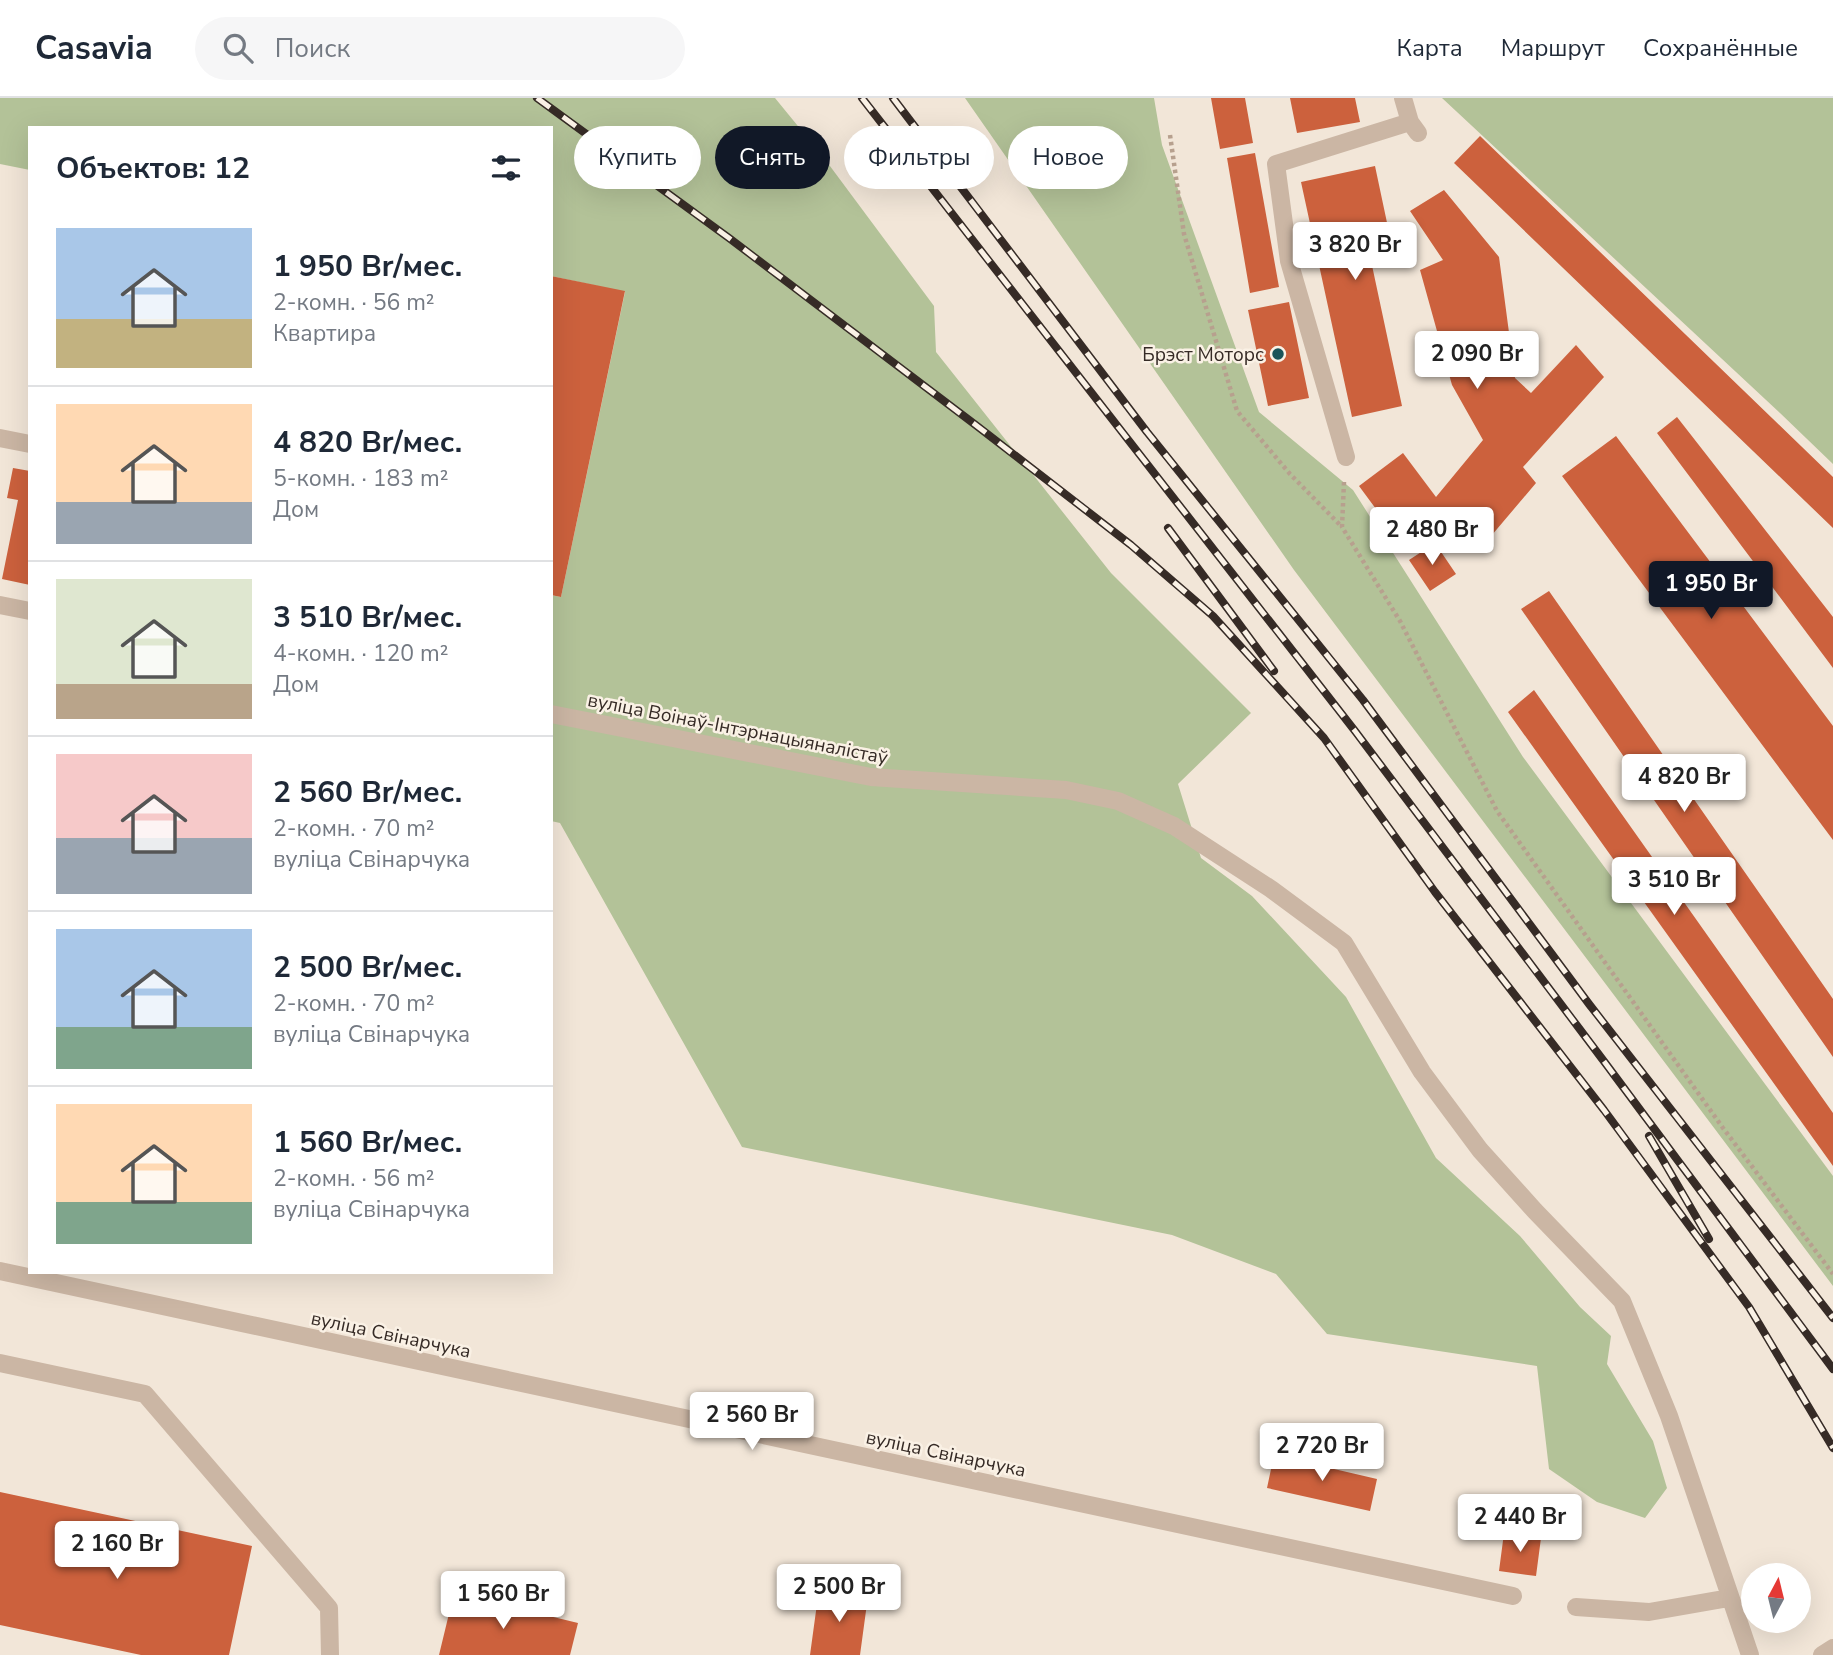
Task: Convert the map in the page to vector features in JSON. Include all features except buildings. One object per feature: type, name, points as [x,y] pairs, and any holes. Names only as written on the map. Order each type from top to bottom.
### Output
[{"type":"street","points":[[1346,457],[1289,261],[1276,164],[1414,127],[1403,98]]},
{"type":"street","points":[[0,438],[28,444]]},
{"type":"street","points":[[0,605],[28,611]]},
{"type":"street","name":"вуліца Воінаў-Інтэрнацыяналістаў","points":[[553,713],[871,777],[1066,790],[1118,801],[1174,826],[1271,890],[1344,943],[1422,1072],[1480,1150],[1622,1301],[1669,1416],[1750,1655]]},
{"type":"street","name":"вуліца Свінарчука","points":[[0,1271],[1513,1597]]},
{"type":"street","points":[[0,1363],[145,1394],[329,1608],[330,1655]]},
{"type":"street","points":[[1576,1607],[1649,1612],[1730,1598]]},
{"type":"street","points":[[1822,1655],[1833,1648]]},
{"type":"path","points":[[1170,135],[1184,234],[1237,411],[1290,474],[1342,527],[1400,621],[1497,811],[1723,1128],[1833,1273]]},
{"type":"path","points":[[1342,527],[1346,457]]},
{"type":"green space","points":[[0,98],[775,98],[798,126],[715,126],[715,189],[830,189],[830,166],[844,185],[844,189],[847,189],[934,306],[936,352],[1111,573],[1251,713],[1178,784],[1201,858],[1252,896],[1346,997],[1436,1158],[1520,1236],[1580,1307],[1611,1336],[1607,1364],[1653,1441],[1667,1488],[1645,1518],[1597,1502],[1549,1469],[1537,1366],[1327,1334],[1276,1274],[1172,1235],[742,1147],[560,823],[553,821],[553,595],[561,597],[625,292],[553,276],[553,126],[28,126],[28,170],[0,164]]},
{"type":"green space","points":[[965,98],[1154,98],[1162,145],[1259,412],[1353,490],[1523,757],[1833,1176],[1833,1286],[1294,570],[1028,189],[1128,189],[1128,126],[1008,126],[1008,160],[994,140],[994,126],[985,126]]},
{"type":"green space","points":[[1442,98],[1833,98],[1833,464],[1780,413]]},
{"type":"railway","points":[[537,98],[729,238],[977,426],[1131,545],[1213,616],[1324,738],[1435,892],[1604,1110],[1749,1307],[1833,1448]]},
{"type":"railway","points":[[862,98],[1355,731],[1833,1369]]},
{"type":"railway","points":[[893,98],[1147,432],[1363,700],[1589,1004],[1833,1318]]},
{"type":"railway","points":[[1168,528],[1274,671]]},
{"type":"railway","points":[[1649,1136],[1709,1239]]},
{"type":"place","name":"Брэст Моторс","points":[[1278,354]]}]
